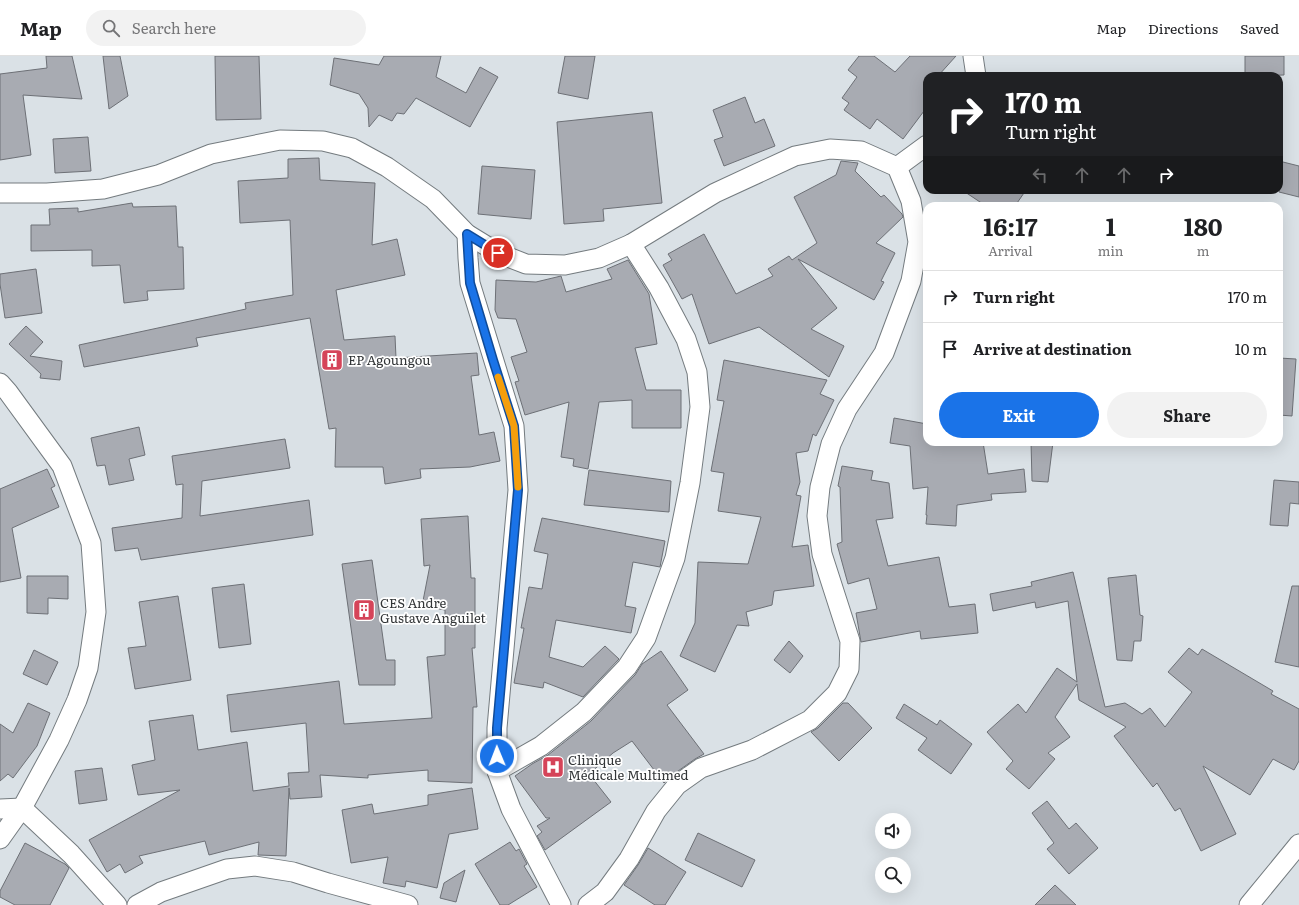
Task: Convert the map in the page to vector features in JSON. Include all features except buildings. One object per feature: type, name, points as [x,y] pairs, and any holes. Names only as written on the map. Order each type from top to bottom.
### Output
[{"type":"street","points":[[973,56],[975,72]]},
{"type":"street","points":[[0,193],[47,194],[103,189],[158,175],[211,154],[280,140],[323,141],[352,148],[387,167],[433,199],[467,234],[498,253],[526,264],[564,265],[599,258],[631,244],[715,193],[795,156],[830,149],[861,151],[898,167],[911,201],[918,242],[910,281],[884,353],[847,409],[831,444],[820,487],[817,516],[822,554],[850,641],[849,669],[837,693],[810,720],[752,750],[701,768],[677,785],[656,811],[625,864],[605,892],[588,905]]},
{"type":"street","points":[[898,167],[923,148]]},
{"type":"street","points":[[467,234],[470,283],[514,426],[518,490],[497,728],[498,770],[511,809],[562,905]]},
{"type":"street","points":[[498,770],[541,746],[584,712],[627,667],[646,638],[675,558],[690,483],[700,406],[697,372],[686,339],[659,288],[631,244]]},
{"type":"street","points":[[0,383],[62,466],[90,544],[96,612],[88,668],[77,700],[59,740],[22,808],[0,839]]},
{"type":"street","points":[[0,809],[22,808],[71,854],[117,905]]},
{"type":"street","points":[[1249,905],[1299,844]]},
{"type":"street","points":[[137,905],[161,892],[227,869],[255,866],[293,872],[408,905]]},
{"type":"slow traffic","points":[[498,377],[514,426],[518,487]]},
{"type":"place","name":"EP Agoungou","points":[[332,360]]},
{"type":"place","name":"CES Andre Gustave Anguilet","points":[[364,610]]},
{"type":"place","name":"Clinique Médicale Multimed","points":[[553,767]]},
{"type":"route","points":[[497,756],[497,728],[518,490],[514,426],[470,283],[467,234],[498,253]]}]
